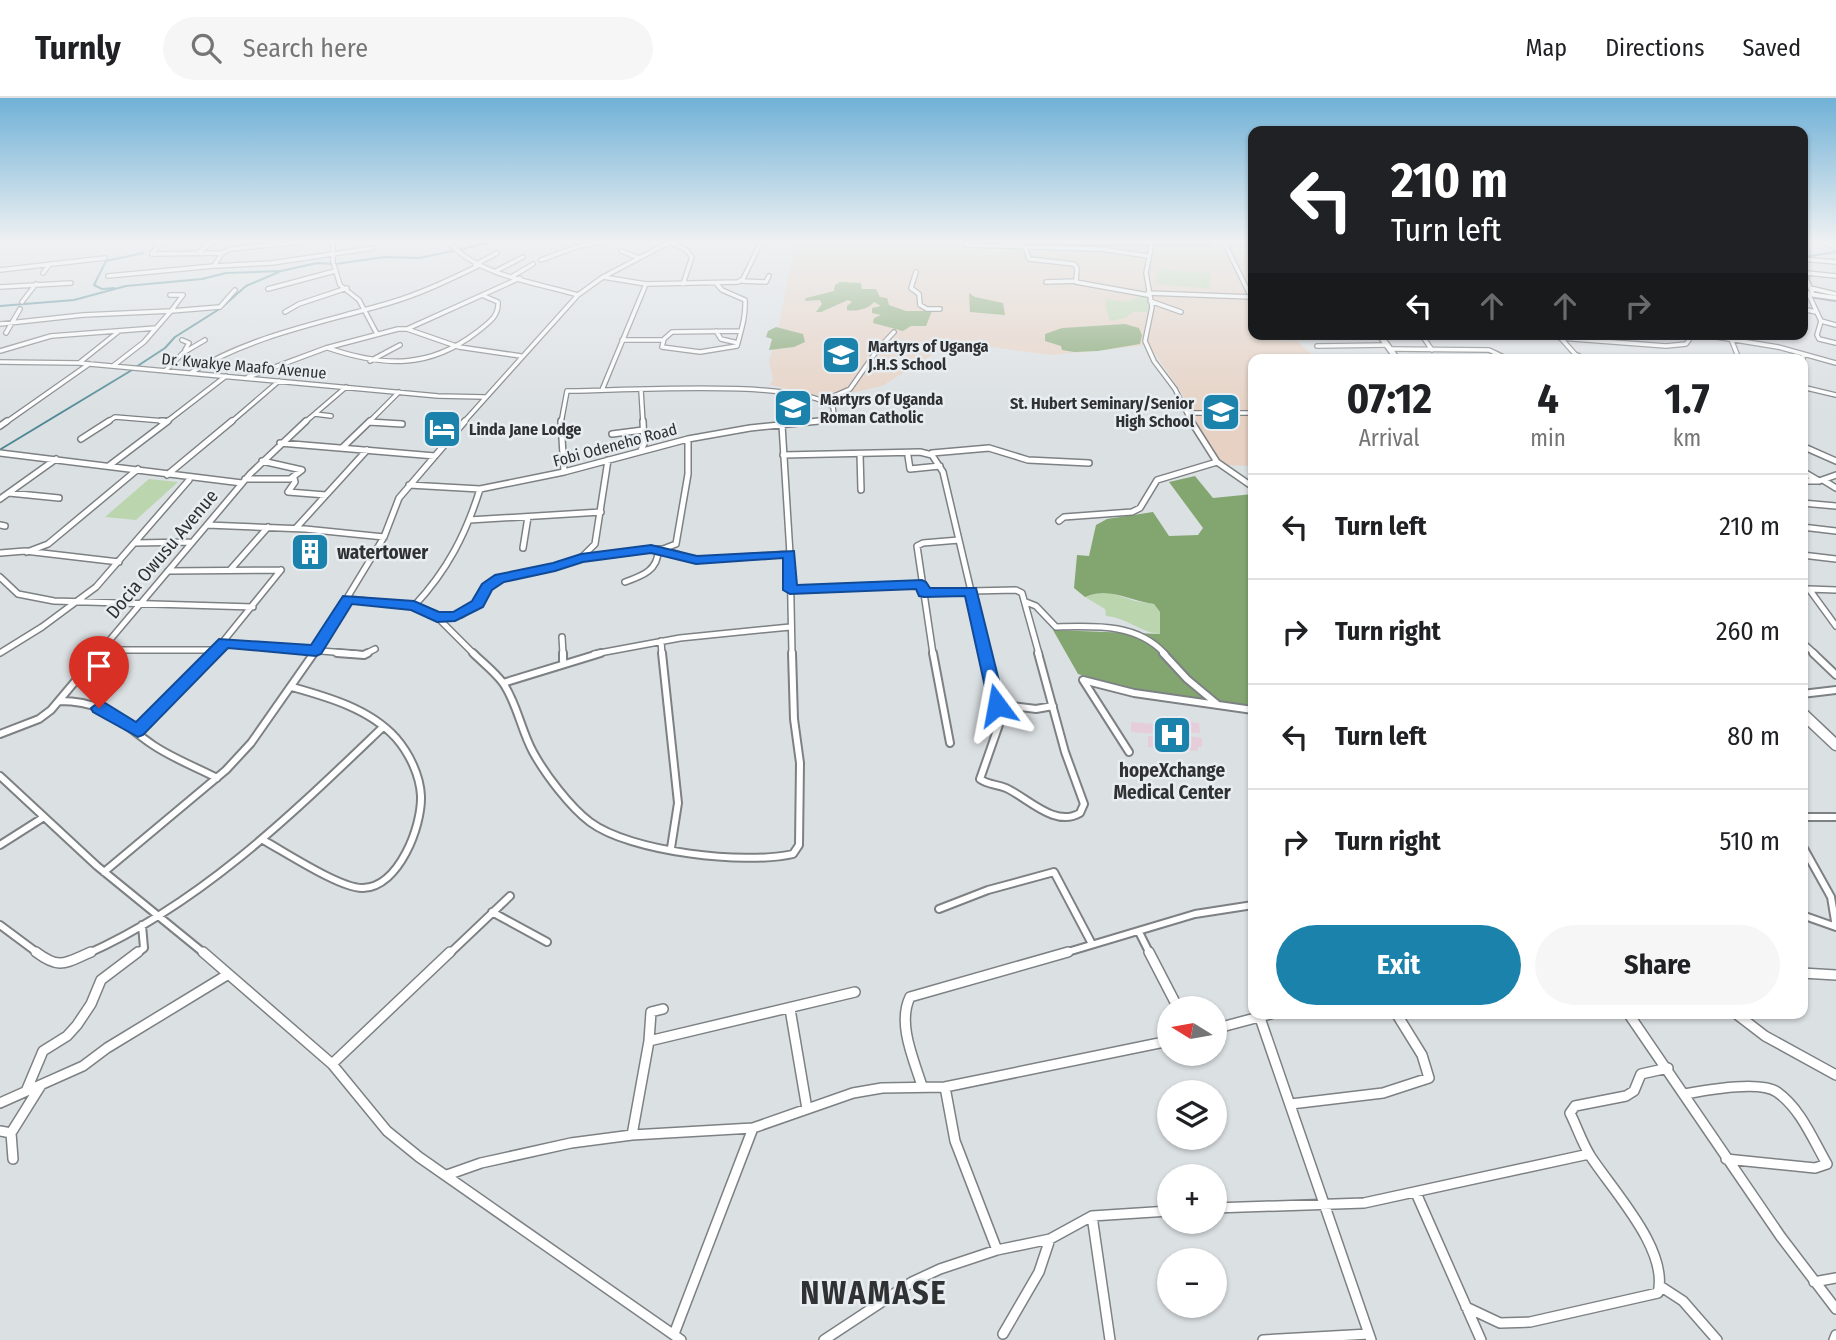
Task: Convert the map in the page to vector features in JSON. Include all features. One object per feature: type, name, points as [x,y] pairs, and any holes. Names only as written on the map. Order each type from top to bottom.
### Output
[{"type":"street","points":[[113,366],[151,334],[179,300]]},
{"type":"street","points":[[0,324],[82,315],[220,307],[226,300]]},
{"type":"street","points":[[285,312],[311,300]]},
{"type":"street","points":[[360,300],[377,334]]},
{"type":"street","points":[[192,373],[232,350],[282,331],[398,300]]},
{"type":"street","points":[[247,378],[326,348],[407,329],[475,300]]},
{"type":"street","points":[[326,348],[370,361],[398,364],[459,347],[487,324],[500,308],[494,300]]},
{"type":"street","points":[[104,872],[217,778],[251,743],[292,687],[348,599],[384,537],[391,513],[409,485],[573,300]]},
{"type":"street","points":[[602,390],[639,300]]},
{"type":"street","points":[[741,331],[677,331],[667,335],[662,347],[672,350],[734,348],[741,331],[744,300]]},
{"type":"street","points":[[920,300],[920,305],[927,309],[940,309]]},
{"type":"street","points":[[1811,300],[1821,321],[1836,325]]},
{"type":"street","points":[[1150,301],[1181,312]]},
{"type":"street","points":[[1150,301],[1152,307],[1146,346],[1187,413],[1196,434],[1217,462],[1248,483]]},
{"type":"street","points":[[6,334],[20,309]]},
{"type":"street","points":[[1808,310],[1816,312]]},
{"type":"street","points":[[1821,321],[1816,335],[1836,343]]},
{"type":"street","points":[[0,352],[34,338],[156,328]]},
{"type":"street","points":[[407,329],[459,347],[521,356]]},
{"type":"street","points":[[141,331],[151,334]]},
{"type":"street","points":[[716,331],[718,337],[737,343]]},
{"type":"street","points":[[79,363],[119,332]]},
{"type":"street","points":[[565,472],[561,422],[567,391],[753,387],[793,391],[825,400],[850,389],[878,349],[894,332]]},
{"type":"street","points":[[166,370],[189,343],[182,340]]},
{"type":"street","points":[[183,353],[205,340]]},
{"type":"street","points":[[622,340],[663,340]]},
{"type":"street","points":[[1384,340],[1394,354]]},
{"type":"street","points":[[1425,340],[1432,350]]},
{"type":"street","points":[[1563,340],[1578,354]]},
{"type":"street","points":[[1602,340],[1666,346],[1685,344],[1689,340]]},
{"type":"street","points":[[1736,340],[1798,354]]},
{"type":"street","points":[[370,361],[400,345]]},
{"type":"street","points":[[1317,346],[1489,350],[1497,354]]},
{"type":"street","points":[[1465,351],[1468,354]]},
{"type":"street","points":[[1808,356],[1836,363]]},
{"type":"street","name":"Dr. Kwakye Maafo Avenue","points":[[0,362],[79,363],[450,397],[485,397]]},
{"type":"street","points":[[0,426],[89,364]]},
{"type":"street","points":[[110,465],[226,376]]},
{"type":"street","points":[[167,475],[279,381]]},
{"type":"street","name":"Docia Owusu Avenue","points":[[0,734],[39,719],[60,701],[243,481],[280,443],[346,387]]},
{"type":"street","points":[[1808,388],[1836,395]]},
{"type":"street","points":[[641,390],[642,447]]},
{"type":"street","points":[[342,448],[399,392]]},
{"type":"street","name":"Fobi Odeneho Road","points":[[409,485],[481,489],[565,472],[642,447],[827,420],[834,414],[833,407],[825,400]]},
{"type":"street","points":[[1187,413],[1248,413]]},
{"type":"street","points":[[315,414],[331,416]]},
{"type":"street","points":[[81,439],[115,417],[164,421]]},
{"type":"street","points":[[369,422],[402,424]]},
{"type":"street","points":[[348,599],[414,606],[437,617],[503,683],[533,752],[552,781],[590,822],[621,838],[671,848],[729,857],[783,858],[793,855],[799,845],[800,763],[793,719],[790,554],[782,425]]},
{"type":"street","points":[[612,434],[643,430]]},
{"type":"street","points":[[437,617],[461,615],[478,604],[487,588],[500,578],[555,567],[581,558],[659,549],[676,544],[688,474],[688,439]]},
{"type":"street","points":[[280,443],[435,456]]},
{"type":"street","points":[[783,455],[932,453],[989,448],[1028,460],[1089,463]]},
{"type":"street","points":[[1808,448],[1835,459]]},
{"type":"street","points":[[296,528],[367,450]]},
{"type":"street","points":[[0,453],[138,469],[189,480],[294,478],[301,471],[300,468],[262,461]]},
{"type":"street","points":[[924,593],[971,592],[1016,590],[1022,593],[1065,752],[1084,804],[1080,813],[1068,818],[980,779],[1000,726],[997,705],[971,592],[940,466],[932,453]]},
{"type":"street","points":[[860,454],[861,490]]},
{"type":"street","points":[[908,456],[911,468],[940,466]]},
{"type":"street","points":[[0,499],[56,459]]},
{"type":"street","points":[[581,558],[596,544],[608,460]]},
{"type":"street","points":[[1059,521],[1064,517],[1132,512],[1140,508],[1157,480],[1217,462]]},
{"type":"street","points":[[27,552],[48,544],[138,469]]},
{"type":"street","points":[[1808,474],[1836,488]]},
{"type":"street","points":[[1808,481],[1821,481],[1836,475]]},
{"type":"street","points":[[294,478],[295,482],[288,492],[326,495]]},
{"type":"street","points":[[0,653],[77,603],[107,577],[189,480]]},
{"type":"street","points":[[414,606],[449,566],[481,489]]},
{"type":"street","points":[[9,493],[59,498]]},
{"type":"street","points":[[1808,504],[1836,506]]},
{"type":"street","points":[[469,520],[601,512]]},
{"type":"street","points":[[523,548],[528,517]]},
{"type":"street","points":[[207,525],[296,528],[384,537]]},
{"type":"street","points":[[231,569],[268,527]]},
{"type":"street","points":[[1808,528],[1836,531]]},
{"type":"street","points":[[950,743],[917,549],[919,544],[958,540]]},
{"type":"street","points":[[135,543],[193,542]]},
{"type":"street","points":[[43,555],[48,544]]},
{"type":"street","points":[[596,544],[606,555]]},
{"type":"street","points":[[659,549],[696,560],[790,554]]},
{"type":"street","points":[[625,582],[653,568],[659,558],[659,549]]},
{"type":"street","points":[[0,553],[11,550],[119,562]]},
{"type":"street","points":[[1808,556],[1836,559]]},
{"type":"street","points":[[138,731],[224,643],[281,570],[168,571]]},
{"type":"street","points":[[0,577],[19,594],[77,603],[253,607]]},
{"type":"street","points":[[790,590],[922,585]]},
{"type":"street","points":[[1835,624],[1809,589],[1836,590]]},
{"type":"street","points":[[1026,602],[1036,606],[1056,627],[1114,628],[1142,636],[1159,648],[1192,683],[1219,705]]},
{"type":"street","points":[[503,683],[600,651],[790,626]]},
{"type":"street","points":[[562,637],[563,661]]},
{"type":"street","points":[[661,641],[668,730],[678,791],[679,824],[671,848]]},
{"type":"street","points":[[224,643],[364,655],[375,649]]},
{"type":"street","points":[[1808,648],[1836,675]]},
{"type":"street","points":[[103,650],[217,650]]},
{"type":"street","points":[[1129,752],[1083,680],[1134,693],[1248,709]]},
{"type":"street","points":[[263,840],[356,887],[376,887],[388,879],[397,867],[420,815],[422,797],[418,780],[396,737],[338,702],[292,687]]},
{"type":"street","points":[[1808,693],[1832,691],[1836,699]]},
{"type":"street","points":[[60,701],[86,702],[138,731],[154,746],[217,778]]},
{"type":"street","points":[[997,705],[1036,709],[1053,706]]},
{"type":"street","points":[[1808,719],[1836,745]]},
{"type":"street","points":[[0,925],[47,963],[58,965],[107,945],[159,914],[263,840],[383,727]]},
{"type":"street","points":[[0,776],[104,872],[159,914],[332,1064],[387,1131],[678,1337],[753,1128]]},
{"type":"street","points":[[0,845],[44,817]]},
{"type":"street","points":[[1808,817],[1836,817]]},
{"type":"street","points":[[1808,856],[1831,897],[1836,927],[1808,917]]},
{"type":"street","points":[[939,909],[988,890],[1054,872],[1092,944]]},
{"type":"street","points":[[332,1064],[510,896]]},
{"type":"street","points":[[922,1086],[904,1016],[905,1002],[909,998],[1211,911],[1248,906]]},
{"type":"street","points":[[492,912],[547,942]]},
{"type":"street","points":[[27,1089],[43,1051],[67,1036],[78,1024],[91,1004],[101,980],[144,948],[142,925]]},
{"type":"street","points":[[1139,932],[1172,996]]},
{"type":"street","points":[[1808,973],[1836,975]]},
{"type":"street","points":[[0,1103],[83,1066],[107,1048],[227,975]]},
{"type":"street","points":[[649,1041],[855,992]]},
{"type":"street","points":[[632,1135],[649,1041],[651,1012],[663,1009]]},
{"type":"street","points":[[790,1009],[807,1110]]},
{"type":"street","points":[[1227,1025],[1248,1018]]},
{"type":"street","points":[[1260,1019],[1370,1337],[1264,1340]]},
{"type":"street","points":[[1291,1104],[1383,1093],[1429,1078],[1430,1072],[1400,1019]]},
{"type":"street","points":[[1632,1019],[1668,1068],[1726,1159],[1836,1309]]},
{"type":"street","points":[[1743,1019],[1765,1036],[1836,1075]]},
{"type":"street","points":[[447,1175],[481,1163],[538,1149],[632,1135],[753,1128],[853,1093],[882,1088],[945,1087],[1157,1043]]},
{"type":"street","points":[[1466,1307],[1500,1323],[1530,1322],[1658,1293],[1661,1281],[1657,1259],[1638,1225],[1589,1154],[1570,1113],[1575,1106],[1626,1096],[1634,1091],[1641,1074],[1668,1068]]},
{"type":"street","points":[[13,1159],[11,1133],[41,1084]]},
{"type":"street","points":[[1685,1094],[1728,1086],[1775,1090],[1796,1110],[1827,1164],[1815,1168],[1726,1159]]},
{"type":"street","points":[[945,1087],[955,1141],[997,1250]]},
{"type":"street","points":[[0,1131],[11,1133]]},
{"type":"street","points":[[1227,1208],[1364,1203],[1589,1154]]},
{"type":"street","points":[[1416,1193],[1481,1340]]},
{"type":"street","points":[[824,1340],[912,1282],[940,1269],[997,1250],[1050,1239],[1092,1216],[1157,1212]]},
{"type":"street","points":[[1092,1216],[1110,1340]]},
{"type":"street","points":[[1003,1334],[1039,1272],[1050,1239]]},
{"type":"street","points":[[1814,1282],[1836,1278]]},
{"type":"street","points":[[1660,1286],[1683,1301],[1717,1340]]},
{"type":"street","points":[[1833,1340],[1836,1335]]},
{"type":"shaded area","points":[[784,300],[1248,300],[1248,340],[1296,340],[1311,354],[1248,354],[1248,466],[1226,465],[1212,455],[1181,392],[1149,345],[1052,355],[985,346],[947,346],[882,386],[825,397],[770,385],[773,379],[769,362]]},
{"type":"shaded area","name":"hopeXchange Medical Center","points":[[1155,718],[1199,723],[1200,733],[1175,731],[1174,734],[1202,738],[1202,747],[1198,747],[1198,751],[1148,747],[1148,736],[1158,737],[1159,734],[1131,732],[1131,722],[1155,724]]},
{"type":"green space","points":[[805,300],[888,300],[889,305],[906,311],[932,311],[926,326],[911,326],[903,331],[873,323],[874,318],[881,315],[872,313],[872,308],[881,306],[874,302],[865,308],[850,311],[847,306],[852,302],[848,300],[816,312],[822,304],[820,300]]},
{"type":"green space","points":[[969,300],[989,300],[1003,303],[1005,315],[970,312]]},
{"type":"green space","points":[[1106,300],[1147,300],[1149,308],[1147,312],[1133,312],[1125,318],[1110,321]]},
{"type":"green space","points":[[1125,324],[1139,328],[1142,335],[1140,344],[1074,352],[1062,350],[1061,346],[1045,341],[1045,334],[1062,328]]},
{"type":"green space","points":[[776,327],[803,334],[805,342],[794,347],[769,350],[772,339],[766,337],[768,331]]},
{"type":"green space","points":[[1195,476],[1213,498],[1248,494],[1248,705],[1149,695],[1078,674],[1053,630],[1160,634],[1160,612],[1154,604],[1103,593],[1085,597],[1074,588],[1077,555],[1089,556],[1096,525],[1107,519],[1153,512],[1169,536],[1198,535],[1203,528],[1169,482]]},
{"type":"green space","points":[[149,479],[178,482],[136,520],[105,517]]},
{"type":"green space","points":[[1105,591],[1154,604],[1160,612],[1160,634],[1106,616],[1105,609],[1085,597]]},
{"type":"waterway","points":[[0,306],[74,300]]},
{"type":"waterway","points":[[136,367],[230,300]]},
{"type":"waterway","points":[[1,449],[132,370]]},
{"type":"place","name":"Martyrs of Uganga J.H.S School","points":[[841,355]]},
{"type":"place","name":"Martyrs Of Uganda Roman Catholic","points":[[793,408]]},
{"type":"place","name":"St. Hubert Seminary/Senior High School","points":[[1221,412]]},
{"type":"place","name":"Linda Jane Lodge","points":[[442,429]]},
{"type":"place","name":"watertower","points":[[310,552]]},
{"type":"place","name":"hopeXchange Medical Center","points":[[1172,735]]},
{"type":"district","name":"NWAMASE","points":[[874,1293]]},
{"type":"route","points":[[99,708],[138,731],[224,643],[316,651],[348,599],[414,606],[437,617],[455,617],[478,604],[487,588],[500,578],[555,567],[581,558],[641,549],[661,549],[696,560],[790,554],[790,590],[922,585],[924,593],[971,592],[997,705]]}]
